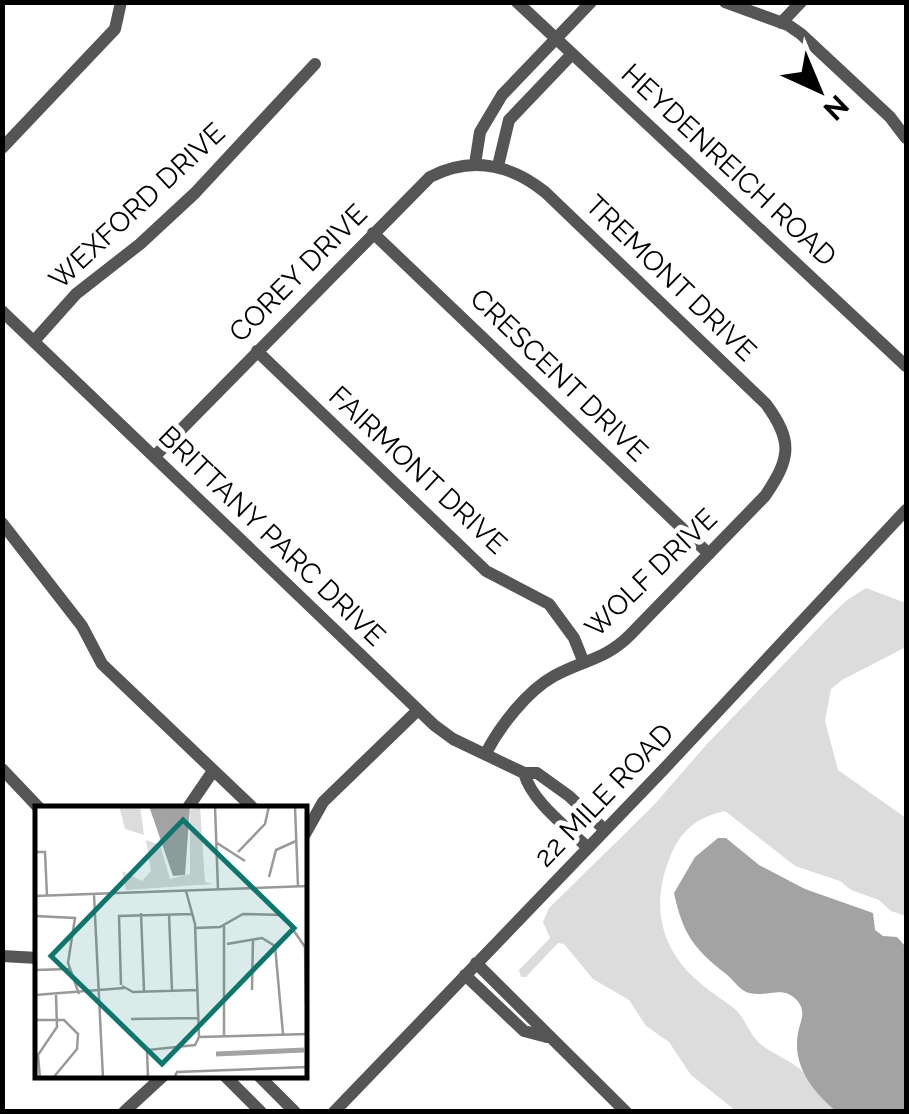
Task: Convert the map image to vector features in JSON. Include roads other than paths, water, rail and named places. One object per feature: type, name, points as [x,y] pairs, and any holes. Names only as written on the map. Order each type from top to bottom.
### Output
[{"type":"street","points":[[2,148],[116,28],[120,2]]},
{"type":"street","name":"HEYDENREICH ROAD","points":[[518,2],[906,366]]},
{"type":"street","points":[[474,164],[480,132],[502,95],[591,2]]},
{"type":"street","points":[[725,2],[781,23],[810,40],[890,117],[906,138]]},
{"type":"street","points":[[781,23],[801,2]]},
{"type":"street","points":[[498,166],[510,120],[572,54]]},
{"type":"street","name":"WEXFORD DRIVE","points":[[34,341],[76,294],[195,194],[315,64]]},
{"type":"street","points":[[492,110],[510,120]]},
{"type":"street","name":"COREY DRIVE","points":[[154,457],[430,177],[452,167],[498,166]]},
{"type":"street","name":"TREMONT DRIVE","points":[[498,166],[545,192],[758,396],[772,412],[788,448]]},
{"type":"street","name":"CRESCENT DRIVE","points":[[373,233],[709,554]]},
{"type":"street","name":"BRITTANY PARC DRIVE","points":[[2,311],[442,732],[524,773],[537,773],[605,830]]},
{"type":"street","name":"FAIRMONT DRIVE","points":[[256,351],[486,571],[549,604],[569,628],[584,663]]},
{"type":"street","name":"WOLF DRIVE","points":[[486,753],[500,730],[544,682],[618,647],[764,496],[779,474],[788,448]]},
{"type":"street","name":"22 MILE ROAD","points":[[334,1112],[906,510]]},
{"type":"street","points":[[2,523],[82,626],[102,664],[251,806]]},
{"type":"street","points":[[308,829],[323,802],[418,710]]},
{"type":"street","points":[[2,768],[37,806]]},
{"type":"street","points":[[189,806],[213,770]]},
{"type":"street","points":[[524,773],[527,784],[542,802],[588,848]]},
{"type":"street","points":[[542,802],[557,786]]},
{"type":"street","points":[[2,956],[35,958]]},
{"type":"street","points":[[476,963],[626,1112]]},
{"type":"street","points":[[465,975],[524,1031],[550,1037]]},
{"type":"street","points":[[124,1112],[160,1079]]},
{"type":"street","points":[[229,1079],[261,1112]]},
{"type":"street","points":[[242,1094],[257,1079]]},
{"type":"street","points":[[261,1079],[295,1112]]}]
